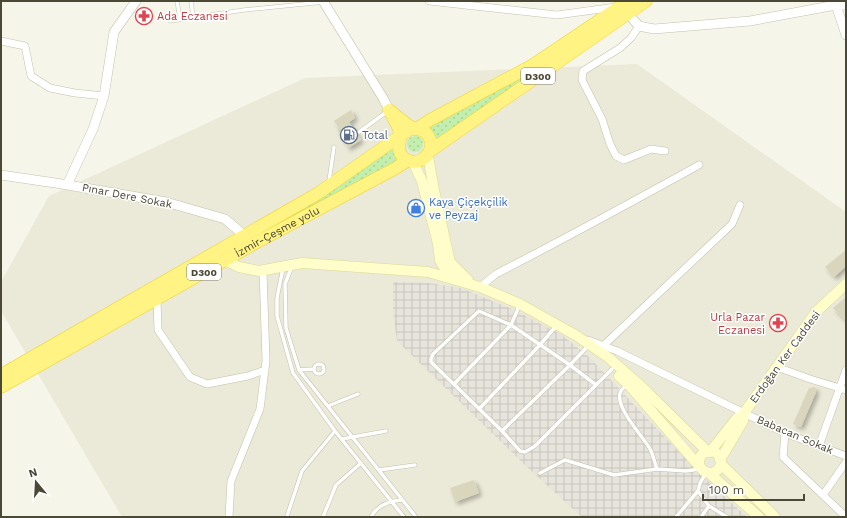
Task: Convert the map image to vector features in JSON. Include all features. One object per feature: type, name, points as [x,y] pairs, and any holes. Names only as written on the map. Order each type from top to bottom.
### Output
[{"type":"highway","name":"D300","points":[[400,136],[410,129],[416,129],[533,65],[626,7],[646,1]]},
{"type":"highway","name":"D300","points":[[410,161],[423,159],[429,153],[626,7]]},
{"type":"highway","points":[[389,110],[410,126],[421,130],[429,136],[431,141],[429,153]]},
{"type":"highway","points":[[389,110],[398,127],[400,136],[398,143],[400,151],[402,155],[410,161]]},
{"type":"highway","name":"İzmir-Çeşme yolu","points":[[1,375],[317,194],[400,136]]},
{"type":"highway","name":"İzmir-Çeşme yolu","points":[[1,387],[226,260],[410,161]]},
{"type":"main road","points":[[429,153],[434,190],[450,262],[476,286]]},
{"type":"main road","points":[[410,161],[422,181],[438,244],[440,260],[446,271],[455,277],[520,304],[577,336],[610,358],[709,452]]},
{"type":"main road","points":[[226,260],[239,267],[260,271],[302,263],[428,272],[476,286]]},
{"type":"main road","name":"Erdoğan Ker Caddesi","points":[[709,452],[738,418],[744,414],[816,312],[846,284]]},
{"type":"main road","points":[[577,336],[629,385],[704,470],[759,517]]},
{"type":"main road","name":"Erdoğan Ker Caddesi","points":[[721,462],[743,421],[744,414]]},
{"type":"main road","points":[[704,470],[701,456],[705,452],[717,454],[721,462],[775,517]]},
{"type":"main road","points":[[704,470],[718,470],[721,462]]},
{"type":"street","points":[[67,185],[93,129],[104,96],[114,32],[136,1]]},
{"type":"street","points":[[429,1],[557,15],[626,7],[640,26],[654,29],[750,21],[837,3],[846,5]]},
{"type":"street","points":[[324,2],[389,110]]},
{"type":"street","points":[[837,3],[846,35]]},
{"type":"street","points":[[640,26],[631,38],[620,48],[583,71],[582,80],[602,119],[610,144],[616,156],[624,160],[651,149],[665,151]]},
{"type":"street","points":[[1,41],[25,46],[31,76],[50,88],[75,93],[104,96]]},
{"type":"street","points":[[476,286],[699,165]]},
{"type":"street","name":"Pınar Dere Sokak","points":[[1,175],[166,202],[225,220],[245,236]]},
{"type":"street","points":[[603,346],[732,224],[740,205]]},
{"type":"street","points":[[229,517],[231,481],[260,409],[266,361],[263,270]]},
{"type":"street","points":[[157,299],[158,330],[190,377],[207,384],[248,376],[265,370]]},
{"type":"street","name":"Babacan Sokak","points":[[577,336],[661,372],[785,433],[845,456]]},
{"type":"street","points":[[777,367],[843,389]]},
{"type":"street","points":[[819,446],[843,389],[846,370]]},
{"type":"street","points":[[785,433],[783,457],[846,517]]},
{"type":"street","points":[[823,495],[845,456]]},
{"type":"lane","points":[[177,1],[180,19]]},
{"type":"lane","points":[[191,1],[193,17]]},
{"type":"lane","points":[[170,21],[244,10],[324,2]]},
{"type":"lane","points":[[359,132],[389,110]]},
{"type":"lane","points":[[329,186],[334,146]]},
{"type":"lane","points":[[287,266],[285,284],[286,328],[299,370],[416,517]]},
{"type":"lane","points":[[287,266],[277,298],[277,316],[293,373],[335,431],[404,517]]},
{"type":"lane","points":[[454,384],[511,325],[520,304]]},
{"type":"lane","points":[[596,385],[570,365],[511,325],[479,311],[433,354],[431,359],[431,362],[502,431],[520,451],[525,452],[535,446],[596,385],[612,369]]},
{"type":"lane","points":[[479,410],[540,346],[557,325]]},
{"type":"lane","points":[[502,431],[588,346]]},
{"type":"lane","points":[[299,370],[313,369]]},
{"type":"lane","points":[[629,385],[624,388],[619,395],[620,404],[650,449],[657,469]]},
{"type":"lane","points":[[328,406],[358,394]]},
{"type":"lane","points":[[287,516],[302,471],[335,431]]},
{"type":"lane","points":[[342,439],[386,431]]},
{"type":"lane","points":[[540,473],[565,460],[614,475],[657,469],[686,471],[704,470],[698,491],[676,517]]},
{"type":"lane","points":[[323,517],[336,485],[361,463]]},
{"type":"lane","points":[[379,470],[415,465]]},
{"type":"lane","points":[[698,491],[708,506],[727,517]]},
{"type":"lane","points":[[371,517],[374,511],[391,500],[402,500]]},
{"type":"lane","points":[[700,517],[708,506]]},
{"type":"shaded area","points":[[637,64],[846,212],[846,517],[122,517],[1,311],[1,282],[49,196],[305,78]]},
{"type":"shaded area","points":[[393,282],[428,283],[461,288],[512,309],[562,335],[590,358],[695,469],[747,517],[582,517],[528,468],[397,341],[393,311]]},
{"type":"green space","points":[[592,32],[435,141],[427,127],[517,81]]},
{"type":"green space","points":[[415,136],[421,138],[423,144],[421,150],[415,152],[409,150],[407,144],[409,138]]},
{"type":"green space","points":[[394,148],[402,160],[158,292],[352,175]]},
{"type":"building","points":[[351,110],[355,118],[349,122],[361,140],[348,148],[337,129],[339,128],[334,121]]},
{"type":"building","points":[[846,250],[846,266],[834,277],[825,267]]},
{"type":"building","points":[[846,297],[846,321],[833,308]]},
{"type":"building","points":[[815,387],[816,392],[801,427],[793,424],[809,388]]},
{"type":"building","points":[[474,480],[479,493],[455,502],[450,488]]},
{"type":"place","name":"Ada Eczanesi","points":[[144,16]]},
{"type":"place","name":"Total","points":[[349,135]]},
{"type":"place","name":"Kaya Çiçekçilik ve Peyzaj","points":[[416,208]]},
{"type":"place","name":"Urla Pazar Eczanesi","points":[[778,323]]}]
